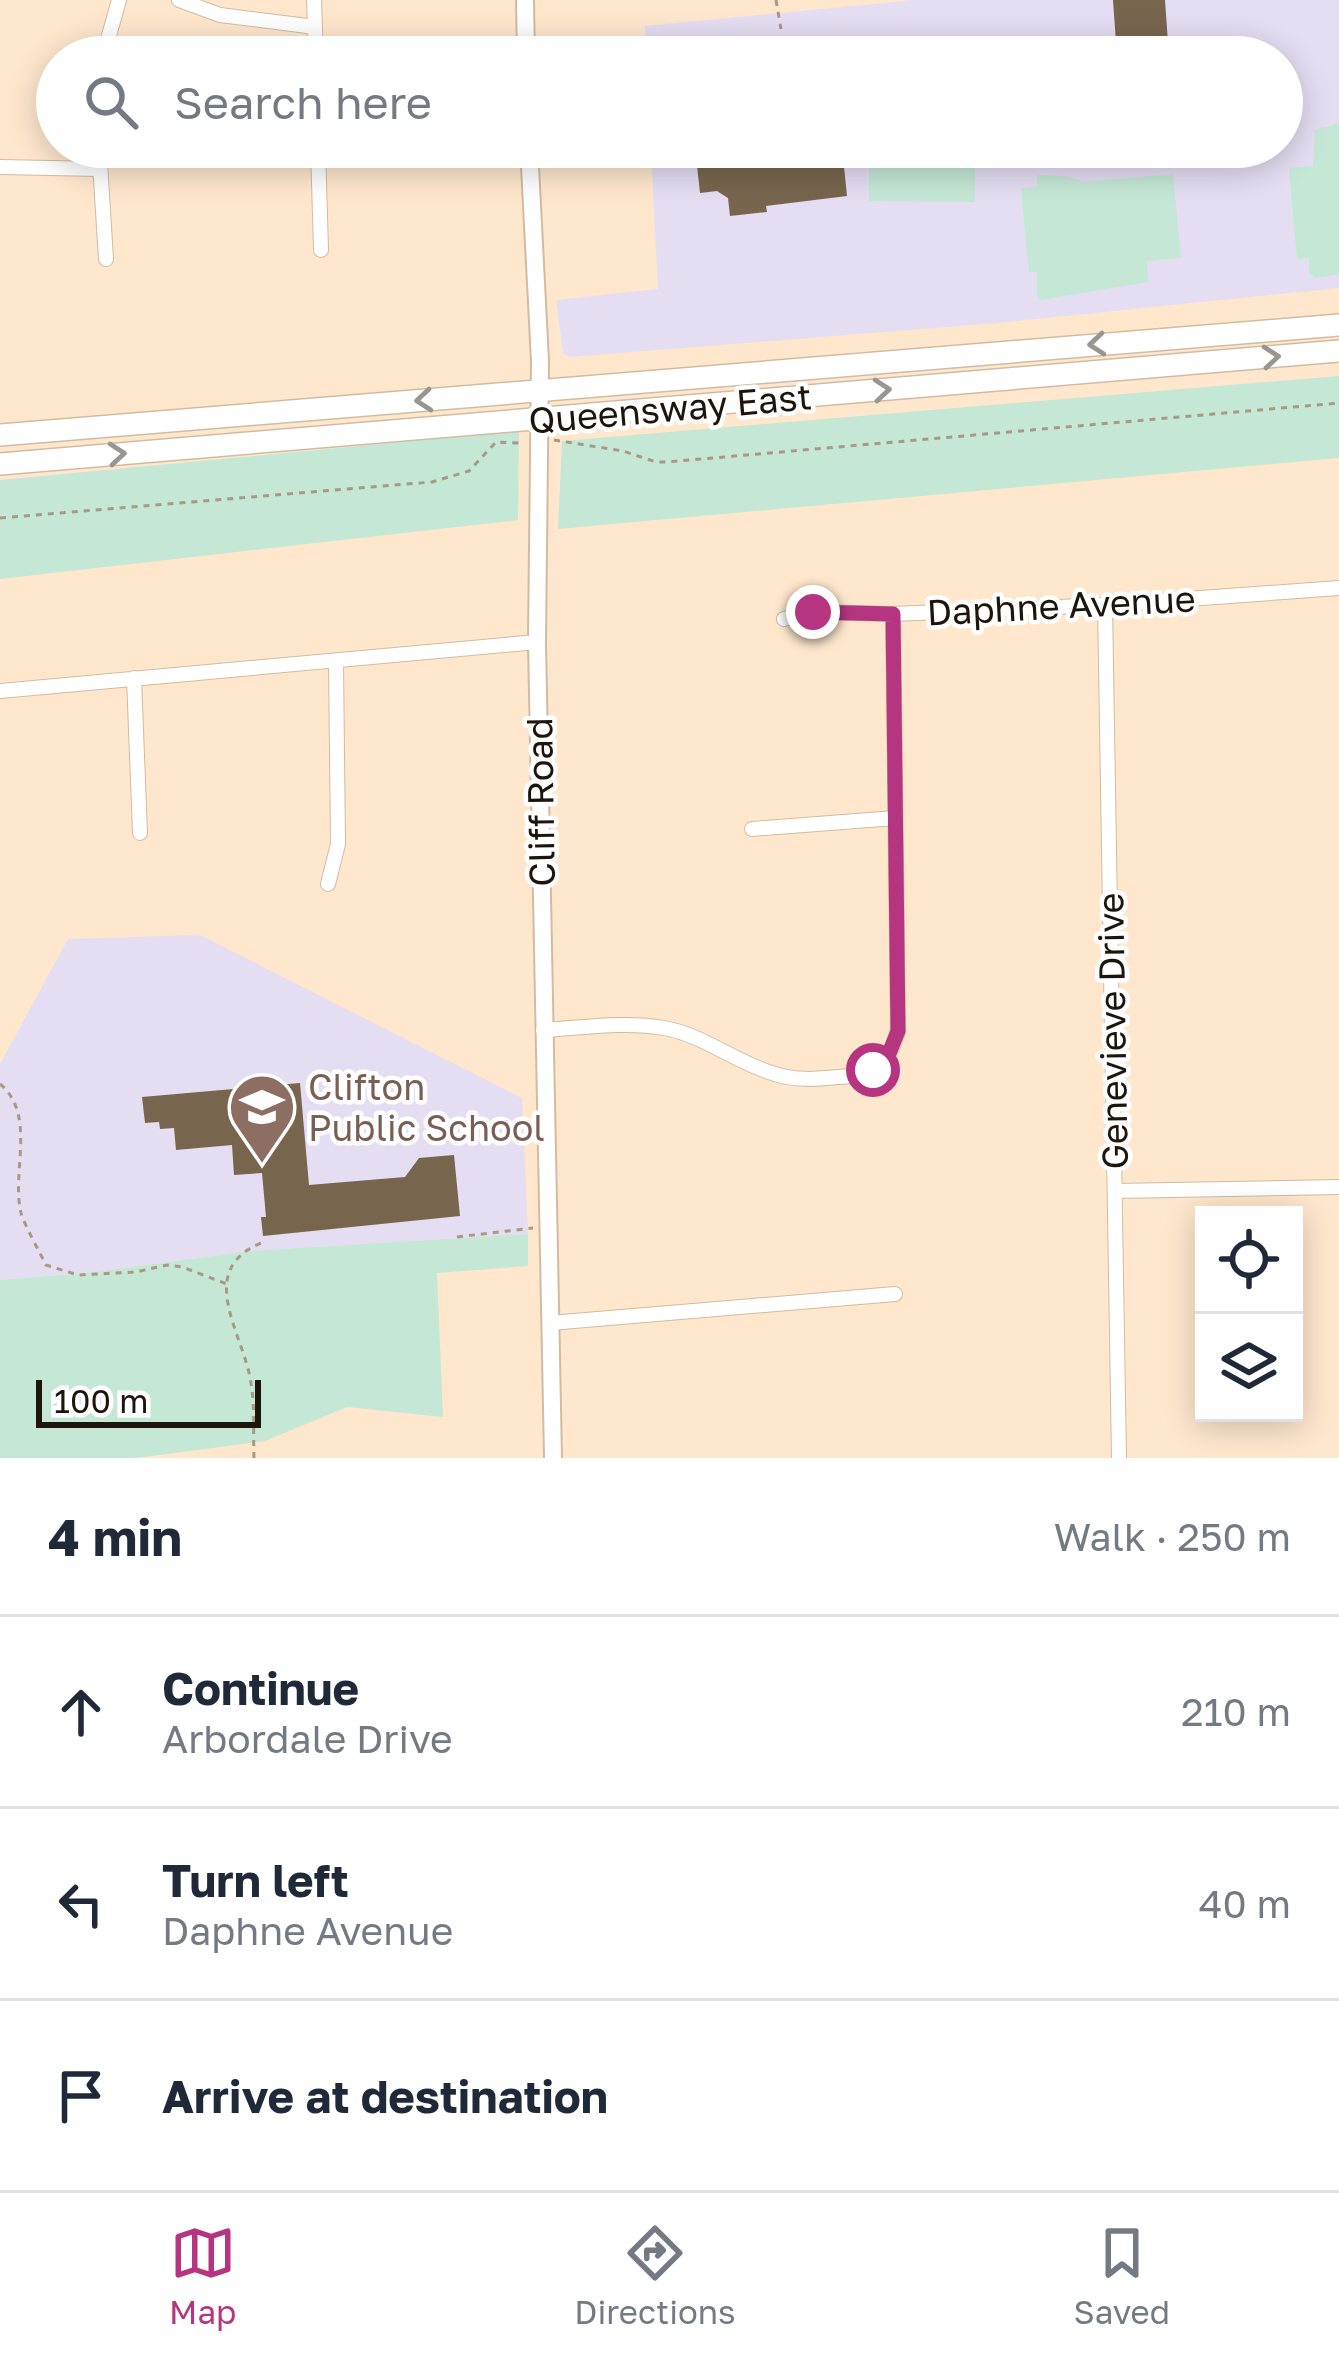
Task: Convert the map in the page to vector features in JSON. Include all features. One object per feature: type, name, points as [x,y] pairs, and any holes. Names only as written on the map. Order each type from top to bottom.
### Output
[{"type":"main road","name":"Queensway East","points":[[0,435],[1339,325]]},
{"type":"main road","name":"Queensway East","points":[[0,464],[1339,351]]},
{"type":"street","points":[[109,36],[119,0]]},
{"type":"street","points":[[179,0],[220,15],[315,28]]},
{"type":"street","points":[[314,0],[315,36]]},
{"type":"street","points":[[525,0],[526,36]]},
{"type":"street","points":[[0,166],[36,167]]},
{"type":"street","points":[[67,168],[100,169],[106,259]]},
{"type":"street","points":[[319,168],[321,250]]},
{"type":"street","name":"Cliff Road","points":[[530,168],[541,390],[537,642],[553,1458]]},
{"type":"street","name":"Daphne Avenue","points":[[784,619],[813,612],[893,614],[1105,605],[1339,588]]},
{"type":"street","name":"Genevieve Drive","points":[[1105,605],[1119,1458]]},
{"type":"street","points":[[543,1030],[665,1028],[693,1036],[755,1067],[799,1079],[850,1077],[886,1061],[898,1031],[893,614]]},
{"type":"street","points":[[0,691],[537,642]]},
{"type":"street","points":[[328,884],[338,844],[336,661]]},
{"type":"street","points":[[134,678],[140,833]]},
{"type":"street","points":[[752,829],[895,818]]},
{"type":"street","points":[[1115,1191],[1339,1187]]},
{"type":"street","points":[[550,1323],[895,1294]]},
{"type":"path","points":[[776,0],[781,29]]},
{"type":"path","points":[[559,440],[667,462],[1339,403]]},
{"type":"path","points":[[0,518],[432,482],[469,471],[496,442],[516,443]]},
{"type":"path","points":[[0,1084],[13,1098],[17,1114],[20,1214],[46,1264],[78,1275],[167,1265],[227,1283]]},
{"type":"path","points":[[457,1237],[548,1226]]},
{"type":"path","points":[[254,1458],[251,1380],[230,1317],[227,1283],[242,1251],[261,1243]]},
{"type":"shaded area","points":[[914,0],[1339,0],[1339,288],[997,323],[569,357],[563,353],[556,300],[658,289],[652,168],[1303,168],[1303,36],[645,36],[645,26]]},
{"type":"shaded area","name":"Clifton Public School","points":[[200,935],[522,1098],[528,1234],[250,1251],[0,1280],[0,1064],[68,939]]},
{"type":"green space","points":[[1339,123],[1339,274],[1315,278],[1309,273],[1309,258],[1297,259],[1289,168],[1313,166],[1315,130]]},
{"type":"green space","points":[[869,168],[975,168],[975,202],[869,201]]},
{"type":"green space","points":[[1173,174],[1181,258],[1147,261],[1148,282],[1041,300],[1037,296],[1037,272],[1029,272],[1021,188],[1037,186],[1037,175],[1084,182]]},
{"type":"green space","points":[[1339,376],[1339,458],[558,529],[562,441]]},
{"type":"green space","points":[[519,431],[518,520],[0,579],[0,480]]},
{"type":"green space","points":[[528,1234],[528,1266],[437,1273],[443,1417],[347,1407],[265,1441],[136,1458],[0,1458],[0,1280],[250,1251]]},
{"type":"building","points":[[1113,0],[1165,0],[1168,36],[1116,36]]},
{"type":"building","points":[[697,168],[844,168],[847,196],[766,206],[767,212],[730,216],[728,198],[717,191],[700,193]]},
{"type":"building","points":[[300,1083],[309,1185],[405,1177],[419,1158],[454,1155],[460,1216],[263,1236],[262,1173],[234,1175],[232,1145],[176,1150],[174,1128],[145,1123],[142,1097]]},
{"type":"place","name":"Clifton Public School","points":[[262,1166]]},
{"type":"route","points":[[813,612],[893,614],[898,1031],[886,1061],[873,1070]]}]
